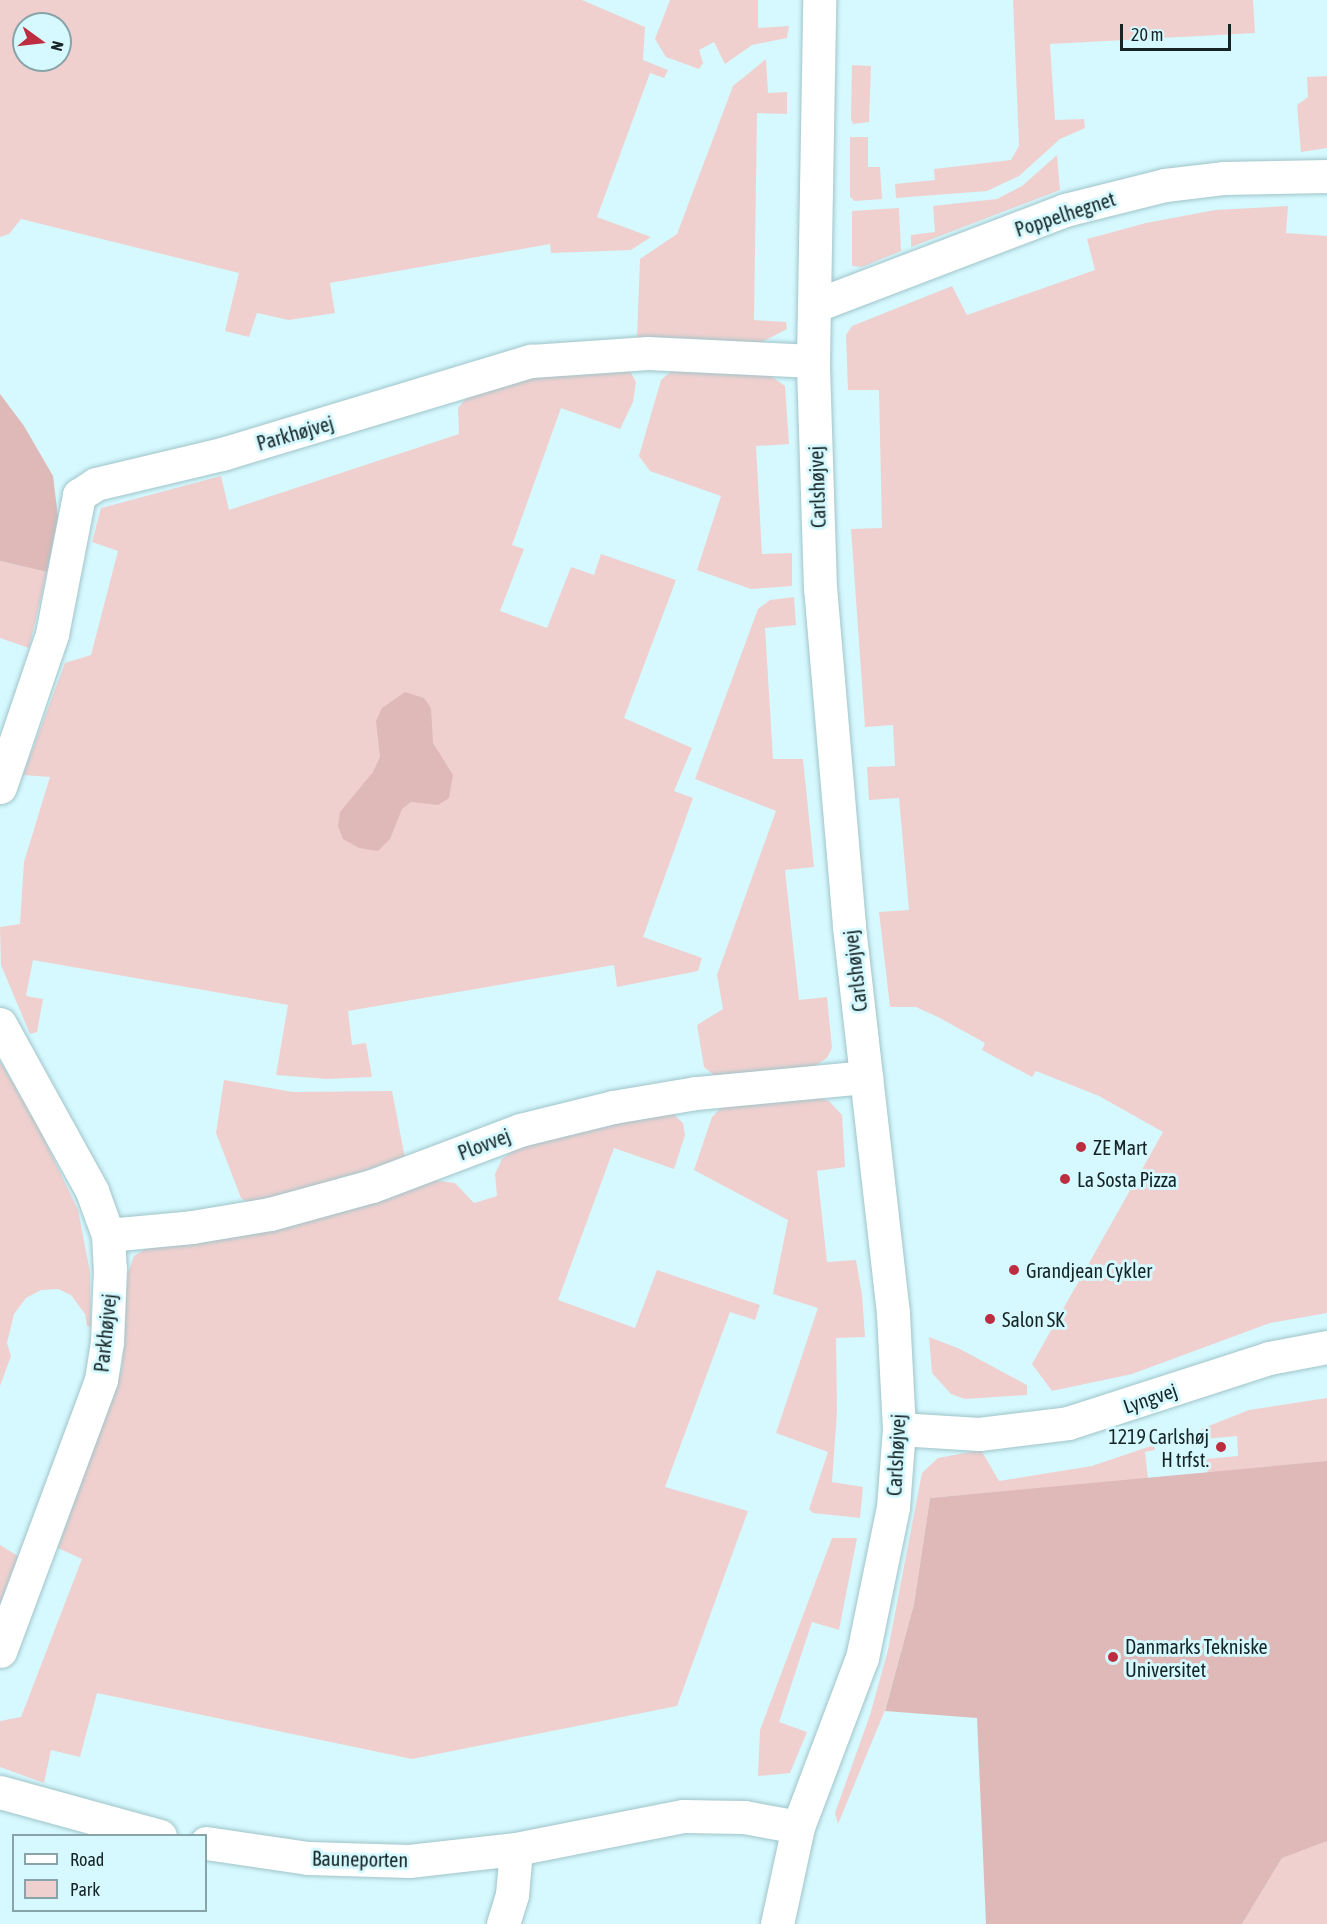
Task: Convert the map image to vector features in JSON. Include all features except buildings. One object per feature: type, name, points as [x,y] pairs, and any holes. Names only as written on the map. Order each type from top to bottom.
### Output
[{"type":"street","name":"Carlshøjvej","points":[[777,1924],[798,1827],[862,1658],[893,1507],[899,1429],[893,1314],[866,1077],[824,652],[813,360],[819,0]]},
{"type":"street","name":"Poppelhegnet","points":[[814,306],[1087,204],[1165,185],[1223,178],[1327,176]]},
{"type":"street","name":"Parkhøjvej","points":[[0,787],[52,634],[79,495],[96,484],[222,454],[531,361],[648,353],[813,360]]},
{"type":"street","name":"Parkhøjvej","points":[[0,1024],[92,1191],[108,1235],[110,1303],[101,1380],[0,1651]]},
{"type":"street","name":"Plovvej","points":[[108,1235],[192,1227],[280,1211],[372,1186],[520,1130],[613,1107],[696,1093],[866,1077]]},
{"type":"street","name":"Lyngvej","points":[[899,1429],[979,1434],[1068,1423],[1269,1358],[1327,1347]]},
{"type":"street","points":[[0,1792],[153,1834]]},
{"type":"street","name":"Bauneporten","points":[[207,1843],[359,1862],[409,1861],[516,1849],[683,1816],[744,1817],[798,1827]]},
{"type":"street","points":[[503,1924],[512,1895],[516,1849]]},
{"type":"green space","points":[[0,0],[582,0],[645,27],[643,60],[668,70],[664,78],[650,73],[597,217],[651,237],[631,250],[551,253],[550,244],[330,283],[335,313],[289,320],[257,313],[249,337],[225,331],[239,273],[21,219],[9,234],[0,237]]},
{"type":"green space","points":[[670,0],[758,0],[758,28],[789,26],[787,38],[752,45],[725,64],[714,42],[699,50],[703,63],[699,69],[666,57],[655,39]]},
{"type":"green space","points":[[1013,0],[1253,0],[1255,33],[1050,44],[1055,120],[1084,119],[1085,128],[1060,139],[1019,176],[987,191],[896,198],[895,184],[935,180],[934,169],[1011,160],[1019,146]]},
{"type":"green space","points":[[766,59],[768,93],[787,92],[787,114],[757,113],[754,320],[786,322],[787,329],[758,344],[637,338],[640,259],[677,234],[733,86]]},
{"type":"green space","points":[[852,65],[871,66],[869,122],[853,124],[851,119]]},
{"type":"green space","points":[[1327,76],[1327,148],[1301,152],[1297,105],[1308,97],[1307,77]]},
{"type":"green space","points":[[850,137],[868,137],[868,167],[880,167],[882,199],[855,201],[850,197]]},
{"type":"green space","points":[[1057,155],[1060,190],[911,247],[911,235],[935,232],[933,206],[997,199],[1022,186]]},
{"type":"green space","points":[[1288,206],[1286,233],[1327,236],[1327,1313],[1270,1323],[1132,1374],[1052,1391],[1032,1364],[1163,1132],[1099,1096],[1036,1071],[1032,1077],[982,1050],[985,1043],[938,1017],[916,1007],[890,1007],[879,912],[909,910],[899,798],[869,800],[867,767],[895,766],[893,725],[865,727],[851,529],[882,528],[879,390],[848,390],[846,335],[852,326],[952,286],[967,315],[1095,270],[1087,239],[1146,223],[1215,210]]},
{"type":"green space","points":[[899,208],[901,251],[862,267],[852,266],[852,211]]},
{"type":"green space","points":[[674,369],[768,374],[785,386],[789,444],[756,446],[762,554],[792,553],[792,586],[751,589],[697,570],[721,496],[650,471],[639,456],[661,380]]},
{"type":"green space","points":[[630,371],[636,382],[633,402],[620,429],[561,408],[512,545],[524,549],[500,611],[547,628],[571,567],[594,575],[601,554],[676,580],[624,718],[692,748],[674,791],[693,798],[643,937],[702,958],[698,971],[617,987],[614,965],[348,1011],[352,1045],[366,1043],[372,1077],[327,1079],[276,1075],[288,1005],[33,960],[26,996],[43,999],[37,1032],[30,1034],[1,965],[0,927],[20,924],[24,862],[50,777],[23,775],[65,663],[91,655],[118,551],[92,542],[101,508],[221,476],[229,510],[459,434],[458,408],[469,395],[535,377]]},
{"type":"green space","points":[[0,561],[47,572],[29,648],[0,638]]},
{"type":"green space","points":[[794,597],[796,625],[765,628],[773,759],[803,759],[814,867],[785,870],[799,1000],[827,997],[832,1048],[827,1058],[810,1069],[715,1076],[704,1067],[697,1025],[723,1009],[717,975],[776,811],[695,779],[758,609],[770,600]]},
{"type":"green space","points":[[0,1061],[37,1124],[78,1210],[90,1272],[91,1327],[87,1326],[85,1314],[71,1295],[58,1289],[41,1290],[26,1298],[14,1314],[7,1343],[11,1356],[0,1386]]},
{"type":"green space","points":[[224,1080],[293,1092],[392,1091],[405,1158],[285,1196],[247,1202],[241,1198],[216,1133]]},
{"type":"green space","points":[[817,1097],[829,1101],[842,1115],[845,1167],[817,1171],[827,1262],[856,1260],[862,1295],[865,1337],[836,1338],[837,1411],[832,1482],[863,1487],[860,1518],[813,1513],[809,1509],[828,1452],[776,1433],[818,1308],[773,1294],[788,1220],[694,1170],[712,1117],[722,1107]]},
{"type":"green space","points":[[646,1114],[673,1114],[683,1123],[685,1135],[674,1169],[614,1148],[558,1300],[635,1328],[657,1270],[760,1305],[755,1320],[730,1312],[665,1487],[748,1511],[677,1706],[412,1759],[97,1693],[80,1757],[51,1750],[44,1783],[0,1767],[0,1721],[21,1717],[82,1559],[58,1548],[122,1368],[128,1273],[134,1256],[152,1245],[286,1227],[432,1180],[455,1183],[474,1203],[497,1196],[495,1174],[502,1159],[516,1149],[547,1136]]},
{"type":"green space","points":[[929,1337],[960,1349],[1027,1385],[1027,1395],[965,1399],[951,1394],[932,1373]]},
{"type":"green space","points":[[1327,1398],[1327,1461],[1208,1473],[1205,1459],[1238,1456],[1237,1436],[1204,1439],[1201,1429],[1249,1410]]},
{"type":"green space","points":[[1154,1445],[1155,1450],[1145,1452],[1148,1479],[930,1498],[914,1604],[885,1710],[838,1824],[835,1813],[870,1715],[888,1650],[922,1473],[938,1458],[981,1450],[999,1481],[1092,1466]]},
{"type":"green space","points":[[832,1538],[857,1538],[839,1630],[812,1622],[779,1722],[807,1732],[790,1773],[758,1776],[760,1730]]},
{"type":"green space","points":[[0,1545],[18,1556],[0,1604]]},
{"type":"green space","points":[[1320,1841],[1327,1841],[1327,1924],[1242,1924],[1282,1858]]},
{"type":"shaded area","points":[[0,394],[24,426],[53,476],[58,517],[47,572],[0,561]]},
{"type":"shaded area","points":[[405,692],[424,698],[431,708],[433,743],[453,775],[449,798],[438,805],[411,802],[402,809],[390,839],[378,851],[359,848],[343,839],[338,826],[340,812],[373,772],[380,757],[376,721],[382,708]]},
{"type":"shaded area","name":"Danmarks Tekniske Universitet","points":[[1327,1461],[1327,1841],[1282,1858],[1242,1924],[986,1924],[977,1718],[885,1711],[914,1604],[930,1498]]},
{"type":"place","name":"ZE Mart","points":[[1081,1147]]},
{"type":"place","name":"La Sosta Pizza","points":[[1065,1179]]},
{"type":"place","name":"Grandjean Cykler","points":[[1014,1270]]},
{"type":"place","name":"Salon SK","points":[[990,1319]]},
{"type":"place","name":"1219 Carlshøj H trfst.","points":[[1221,1447]]},
{"type":"place","name":"Danmarks Tekniske Universitet","points":[[1113,1657]]}]
